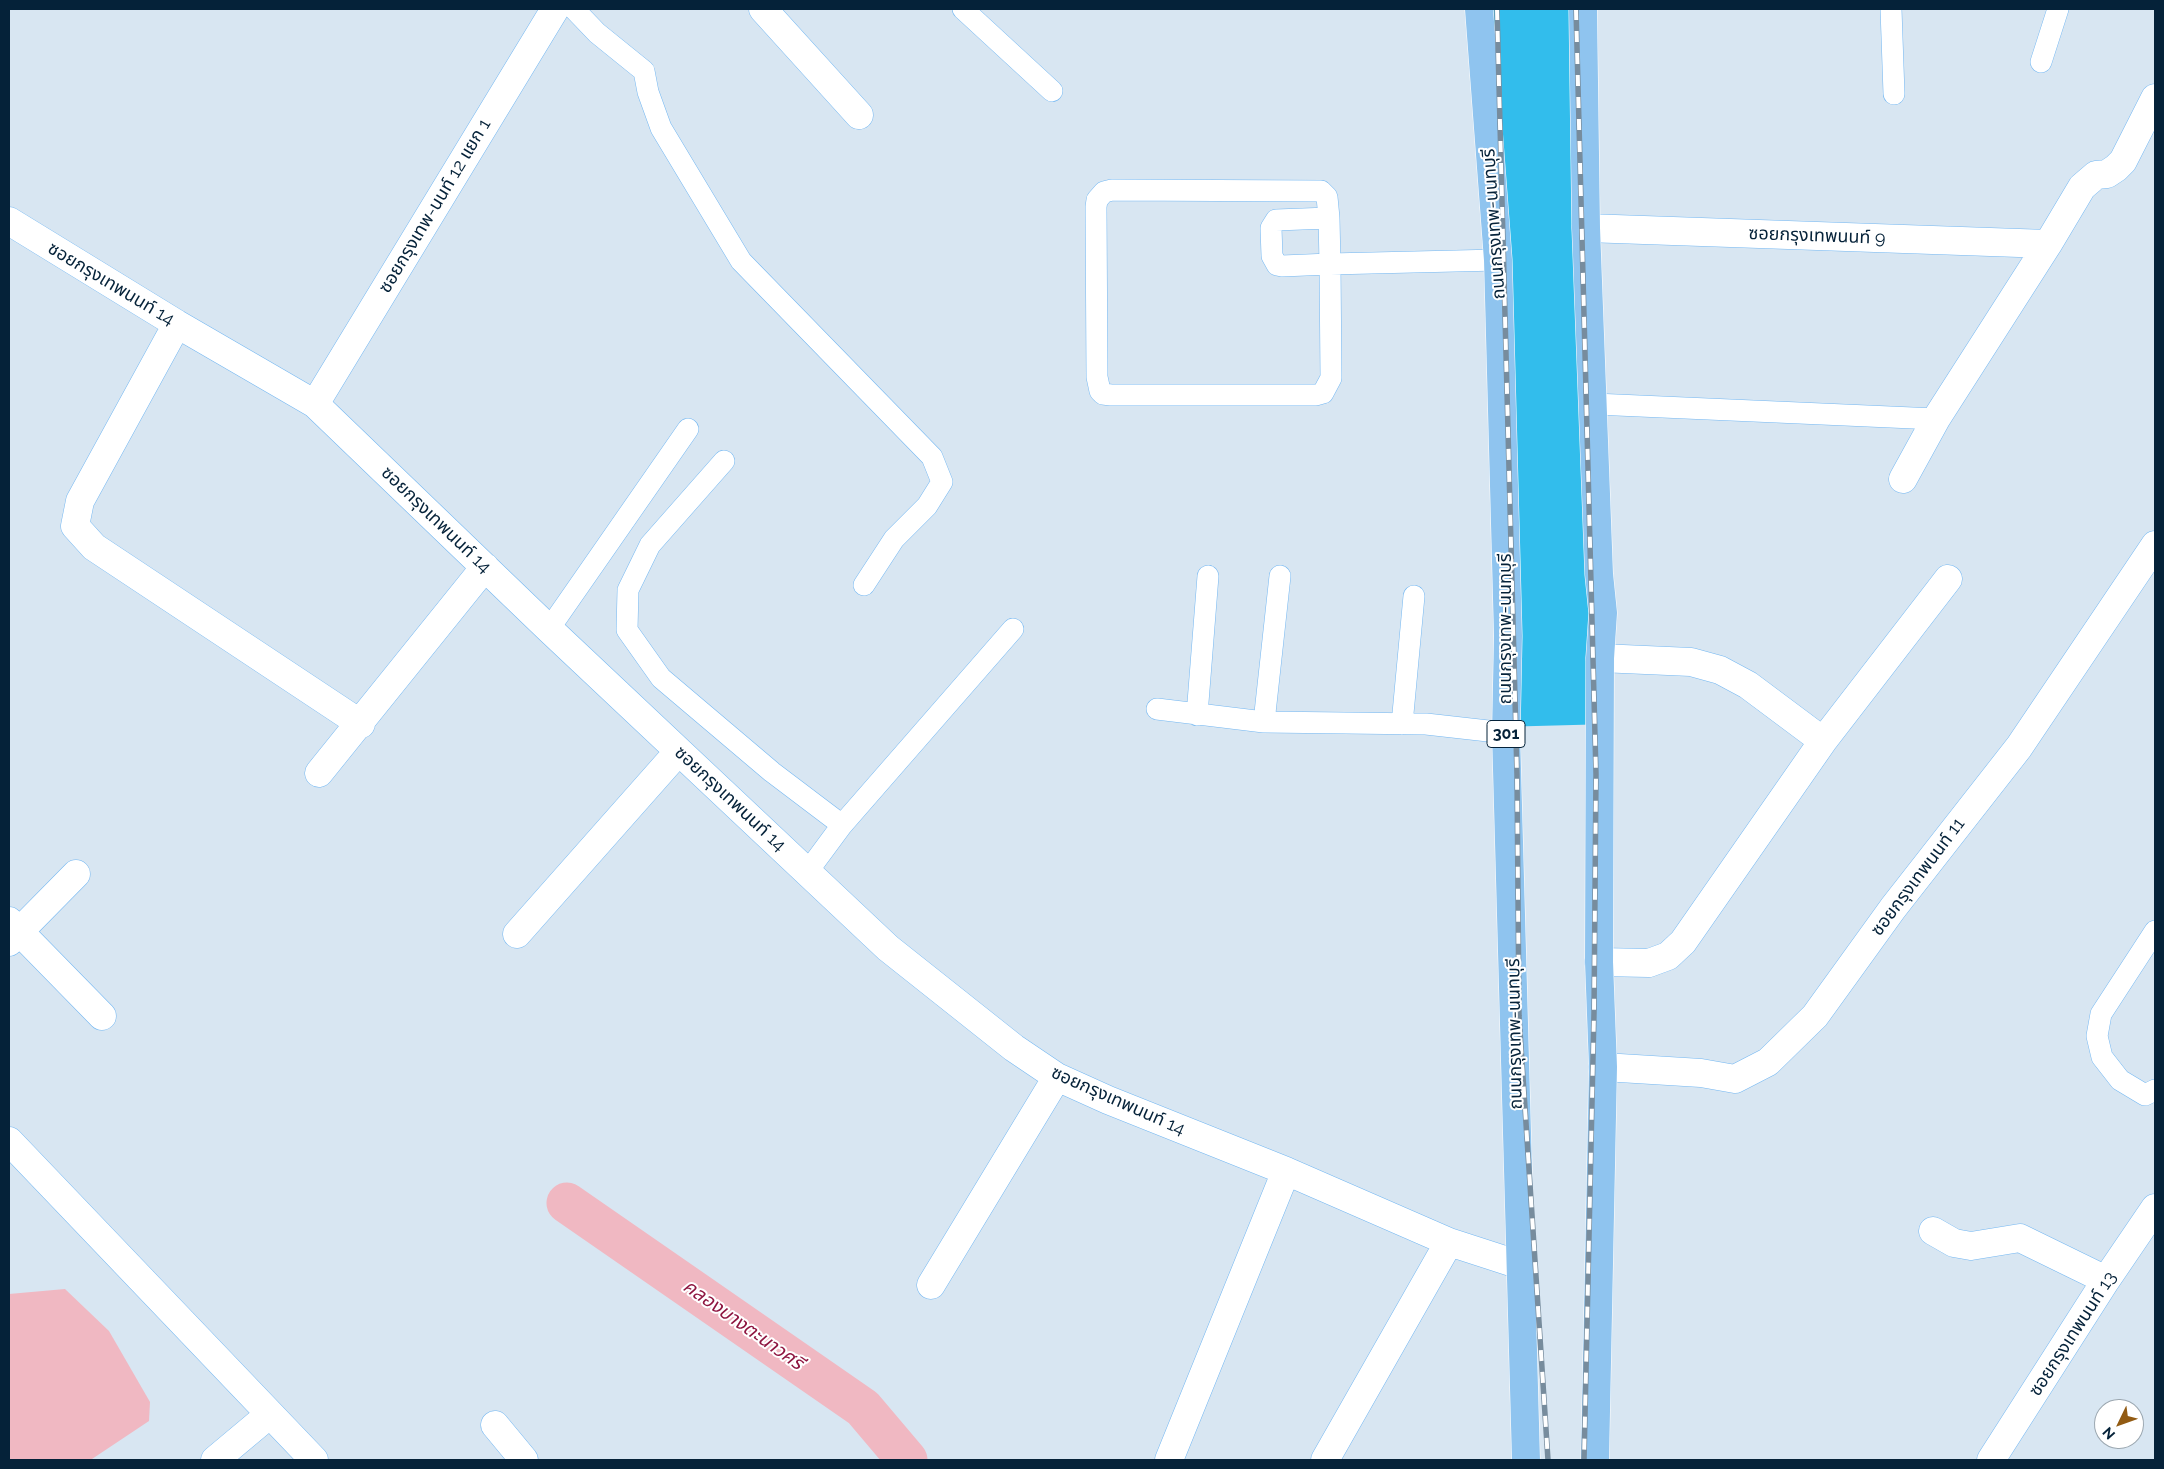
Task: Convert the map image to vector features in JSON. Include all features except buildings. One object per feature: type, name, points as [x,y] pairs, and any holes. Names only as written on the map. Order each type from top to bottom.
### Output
[{"type":"main road","name":"ถนนกรุงเทพ-นนทบุรี","points":[[1479,9],[1498,260],[1508,636],[1506,733],[1526,1460]]},
{"type":"main road","points":[[1583,9],[1586,228],[1599,574],[1603,613],[1600,658],[1599,962],[1602,1067],[1595,1460]]},
{"type":"street","name":"ซอยกรุงเทพ-นนท์ 12 แยก 1","points":[[315,404],[555,9]]},
{"type":"street","points":[[763,9],[859,115]]},
{"type":"street","points":[[1903,479],[1936,419],[2048,244],[2082,187],[2096,175],[2107,174],[2123,161],[2155,98]]},
{"type":"street","name":"ซอยกรุงเทพนนท์ 14","points":[[9,221],[177,324],[315,404],[678,752],[808,871],[888,948],[1014,1048],[1057,1077],[1108,1100],[1286,1171],[1449,1242],[1520,1265]]},
{"type":"street","name":"ซอยกรุงเทพนนท์ 9","points":[[1586,228],[2048,244]]},
{"type":"street","points":[[177,324],[80,501],[75,526],[94,547],[361,724]]},
{"type":"street","name":"ซอยกรุงเทพนนท์ 11","points":[[1602,1067],[1701,1073],[1735,1079],[1768,1062],[1815,1016],[1893,908],[2019,747],[2155,545]]},
{"type":"street","points":[[319,773],[361,724],[485,567]]},
{"type":"street","points":[[1599,962],[1649,963],[1668,956],[1683,942],[1823,741],[1948,579]]},
{"type":"street","points":[[1600,658],[1691,662],[1720,670],[1748,685],[1823,741]]},
{"type":"street","points":[[518,934],[678,752]]},
{"type":"street","points":[[76,874],[12,931],[102,1016]]},
{"type":"street","points":[[930,1285],[1057,1077]]},
{"type":"street","points":[[9,1141],[314,1460]]},
{"type":"street","points":[[1169,1460],[1286,1171]]},
{"type":"street","name":"ซอยกรุงเทพนนท์ 13","points":[[1992,1460],[2106,1280],[2155,1208]]},
{"type":"street","points":[[1933,1231],[1954,1243],[1971,1246],[2020,1238],[2106,1280]]},
{"type":"street","points":[[1325,1460],[1449,1242]]},
{"type":"street","points":[[215,1460],[270,1414]]},
{"type":"street","points":[[495,1425],[524,1460]]},
{"type":"lane","points":[[574,9],[597,33],[644,71],[648,92],[661,128],[741,261],[932,457],[942,482],[927,506],[894,539],[864,586]]},
{"type":"lane","points":[[963,9],[1052,92]]},
{"type":"lane","points":[[1891,9],[1894,94]]},
{"type":"lane","points":[[2041,62],[2058,9]]},
{"type":"lane","points":[[1112,190],[1321,191],[1327,198],[1330,264],[1330,378],[1327,388],[1323,393],[1316,395],[1111,395],[1103,394],[1097,386],[1096,207],[1097,200],[1104,192],[1112,190]]},
{"type":"lane","points":[[1328,218],[1276,220],[1271,228],[1273,262],[1277,265],[1498,260]]},
{"type":"lane","points":[[1594,404],[1936,419]]},
{"type":"lane","points":[[549,629],[688,429]]},
{"type":"lane","points":[[724,461],[650,545],[628,590],[627,630],[661,678],[772,772],[842,825]]},
{"type":"lane","points":[[1197,715],[1208,576]]},
{"type":"lane","points":[[1264,722],[1280,576]]},
{"type":"lane","points":[[1402,724],[1414,596]]},
{"type":"lane","points":[[808,871],[842,825],[1013,629]]},
{"type":"lane","points":[[1157,710],[1264,722],[1426,724],[1506,733]]},
{"type":"lane","points":[[2155,931],[2101,1014],[2097,1036],[2102,1057],[2120,1080],[2145,1094],[2155,1090]]},
{"type":"shaded area","points":[[65,1289],[109,1331],[150,1402],[149,1421],[92,1459],[9,1460],[9,1294]]},
{"type":"waterway","name":"คลองบางตะนาวศรี","points":[[567,1203],[863,1408],[907,1460]]},
{"type":"railway","points":[[1497,9],[1517,775],[1519,1016],[1548,1460]]},
{"type":"railway","points":[[1576,9],[1596,774],[1594,1013],[1584,1460]]}]
